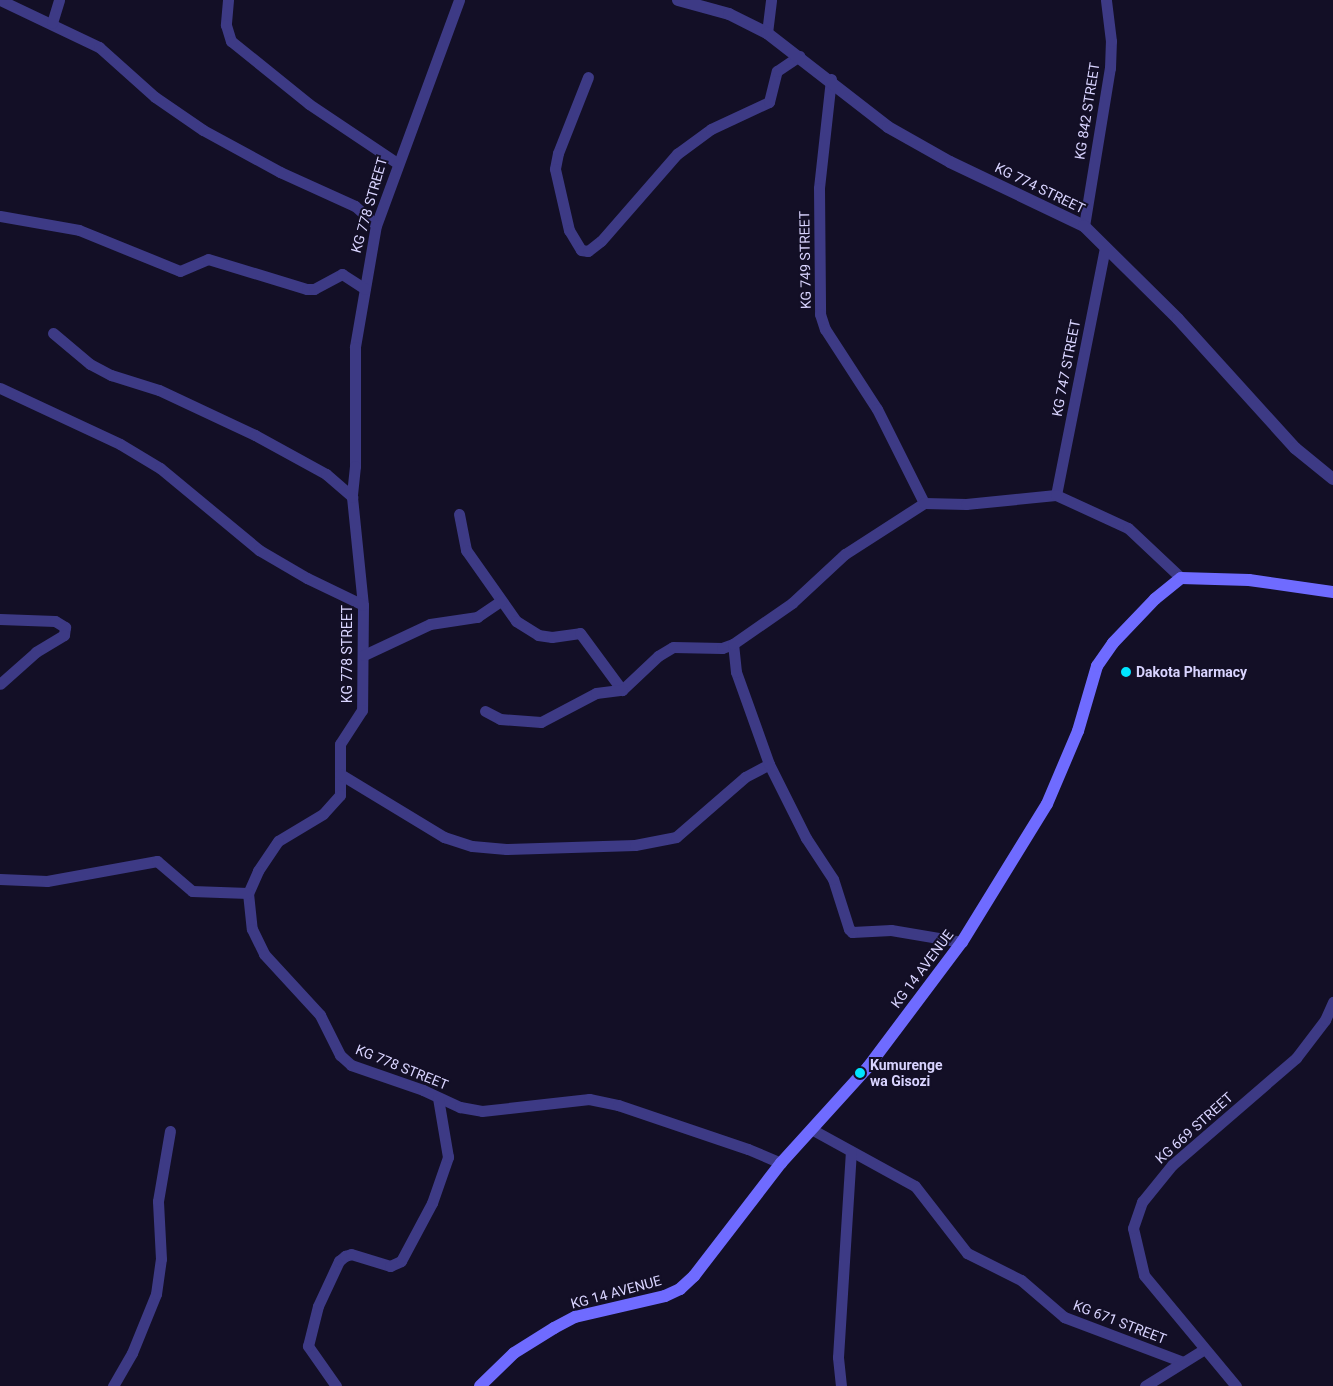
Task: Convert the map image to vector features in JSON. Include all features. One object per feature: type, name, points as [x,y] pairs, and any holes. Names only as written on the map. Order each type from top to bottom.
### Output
[{"type":"main road","points":[[1181,578],[1249,580],[1333,592]]},
{"type":"main road","name":"KG 14 AVENUE","points":[[480,1386],[514,1354],[575,1318],[680,1289],[694,1276],[781,1163],[813,1130],[868,1067],[962,942],[1047,804],[1078,731],[1097,666],[1135,619],[1181,578]]},
{"type":"street","points":[[0,0],[52,23],[98,47],[155,97],[203,130],[280,172],[355,206],[376,225]]},
{"type":"street","points":[[52,23],[59,0]]},
{"type":"street","points":[[228,0],[226,25],[231,41],[309,104],[397,163]]},
{"type":"street","name":"KG 778 STREET","points":[[458,0],[376,225],[355,347],[355,466],[352,496],[363,605],[362,710],[340,744],[341,789],[332,805],[278,841],[258,871],[248,893],[252,929],[264,954],[320,1015],[340,1055],[351,1065],[460,1107],[482,1111],[589,1099],[748,1148],[781,1163]]},
{"type":"street","name":"KG 774 STREET","points":[[678,0],[729,14],[767,33],[831,80],[888,127],[950,162],[1084,226],[1178,319],[1296,448],[1333,479]]},
{"type":"street","points":[[767,33],[771,0]]},
{"type":"street","name":"KG 842 STREET","points":[[1084,226],[1110,68],[1106,0]]},
{"type":"street","points":[[588,77],[558,153],[555,169],[569,230],[581,250],[588,251],[601,241],[677,154],[711,129],[769,102],[778,71],[799,56]]},
{"type":"street","name":"KG 749 STREET","points":[[831,80],[819,188],[820,314],[825,329],[877,409],[924,503]]},
{"type":"street","points":[[0,216],[79,230],[180,271],[208,260],[307,289],[314,289],[342,274],[365,289]]},
{"type":"street","name":"KG 747 STREET","points":[[1056,495],[1105,247]]},
{"type":"street","points":[[53,333],[90,364],[110,376],[159,390],[255,435],[326,474],[352,496]]},
{"type":"street","points":[[0,388],[136,453],[181,482],[260,550],[307,578],[363,605]]},
{"type":"street","points":[[485,711],[500,719],[541,722],[596,693],[622,690],[658,656],[673,647],[722,648],[733,644],[792,603],[845,554],[924,503],[966,504],[1056,495],[1128,528],[1181,578]]},
{"type":"street","points":[[459,514],[466,550],[516,621],[538,635],[552,637],[580,633],[622,690]]},
{"type":"street","points":[[364,655],[430,624],[477,617],[501,602]]},
{"type":"street","points":[[0,619],[55,621],[65,627],[64,635],[23,661],[0,684]]},
{"type":"street","points":[[733,644],[736,672],[769,764],[806,838],[833,880],[845,912],[846,924],[852,932],[891,930],[962,942]]},
{"type":"street","points":[[340,774],[444,837],[472,846],[506,849],[635,846],[676,837],[745,777],[769,764]]},
{"type":"street","points":[[0,879],[47,881],[157,861],[192,891],[248,893]]},
{"type":"street","name":"KG 669 STREET","points":[[1236,1386],[1203,1350],[1144,1275],[1133,1228],[1142,1202],[1172,1165],[1296,1058],[1326,1020],[1333,1002]]},
{"type":"street","points":[[336,1386],[308,1346],[318,1306],[339,1261],[345,1256],[351,1254],[390,1266],[401,1261],[432,1203],[448,1157],[438,1098]]},
{"type":"street","name":"KG 671 STREET","points":[[813,1130],[915,1186],[967,1253],[1021,1280],[1064,1317],[1183,1362]]},
{"type":"street","points":[[113,1386],[132,1352],[156,1294],[160,1258],[158,1201],[170,1131]]},
{"type":"street","points":[[841,1386],[838,1357],[851,1151]]},
{"type":"street","points":[[1145,1386],[1203,1350]]},
{"type":"place","name":"Dakota Pharmacy","points":[[1126,672]]},
{"type":"place","name":"Kumurenge wa Gisozi","points":[[860,1073]]}]
